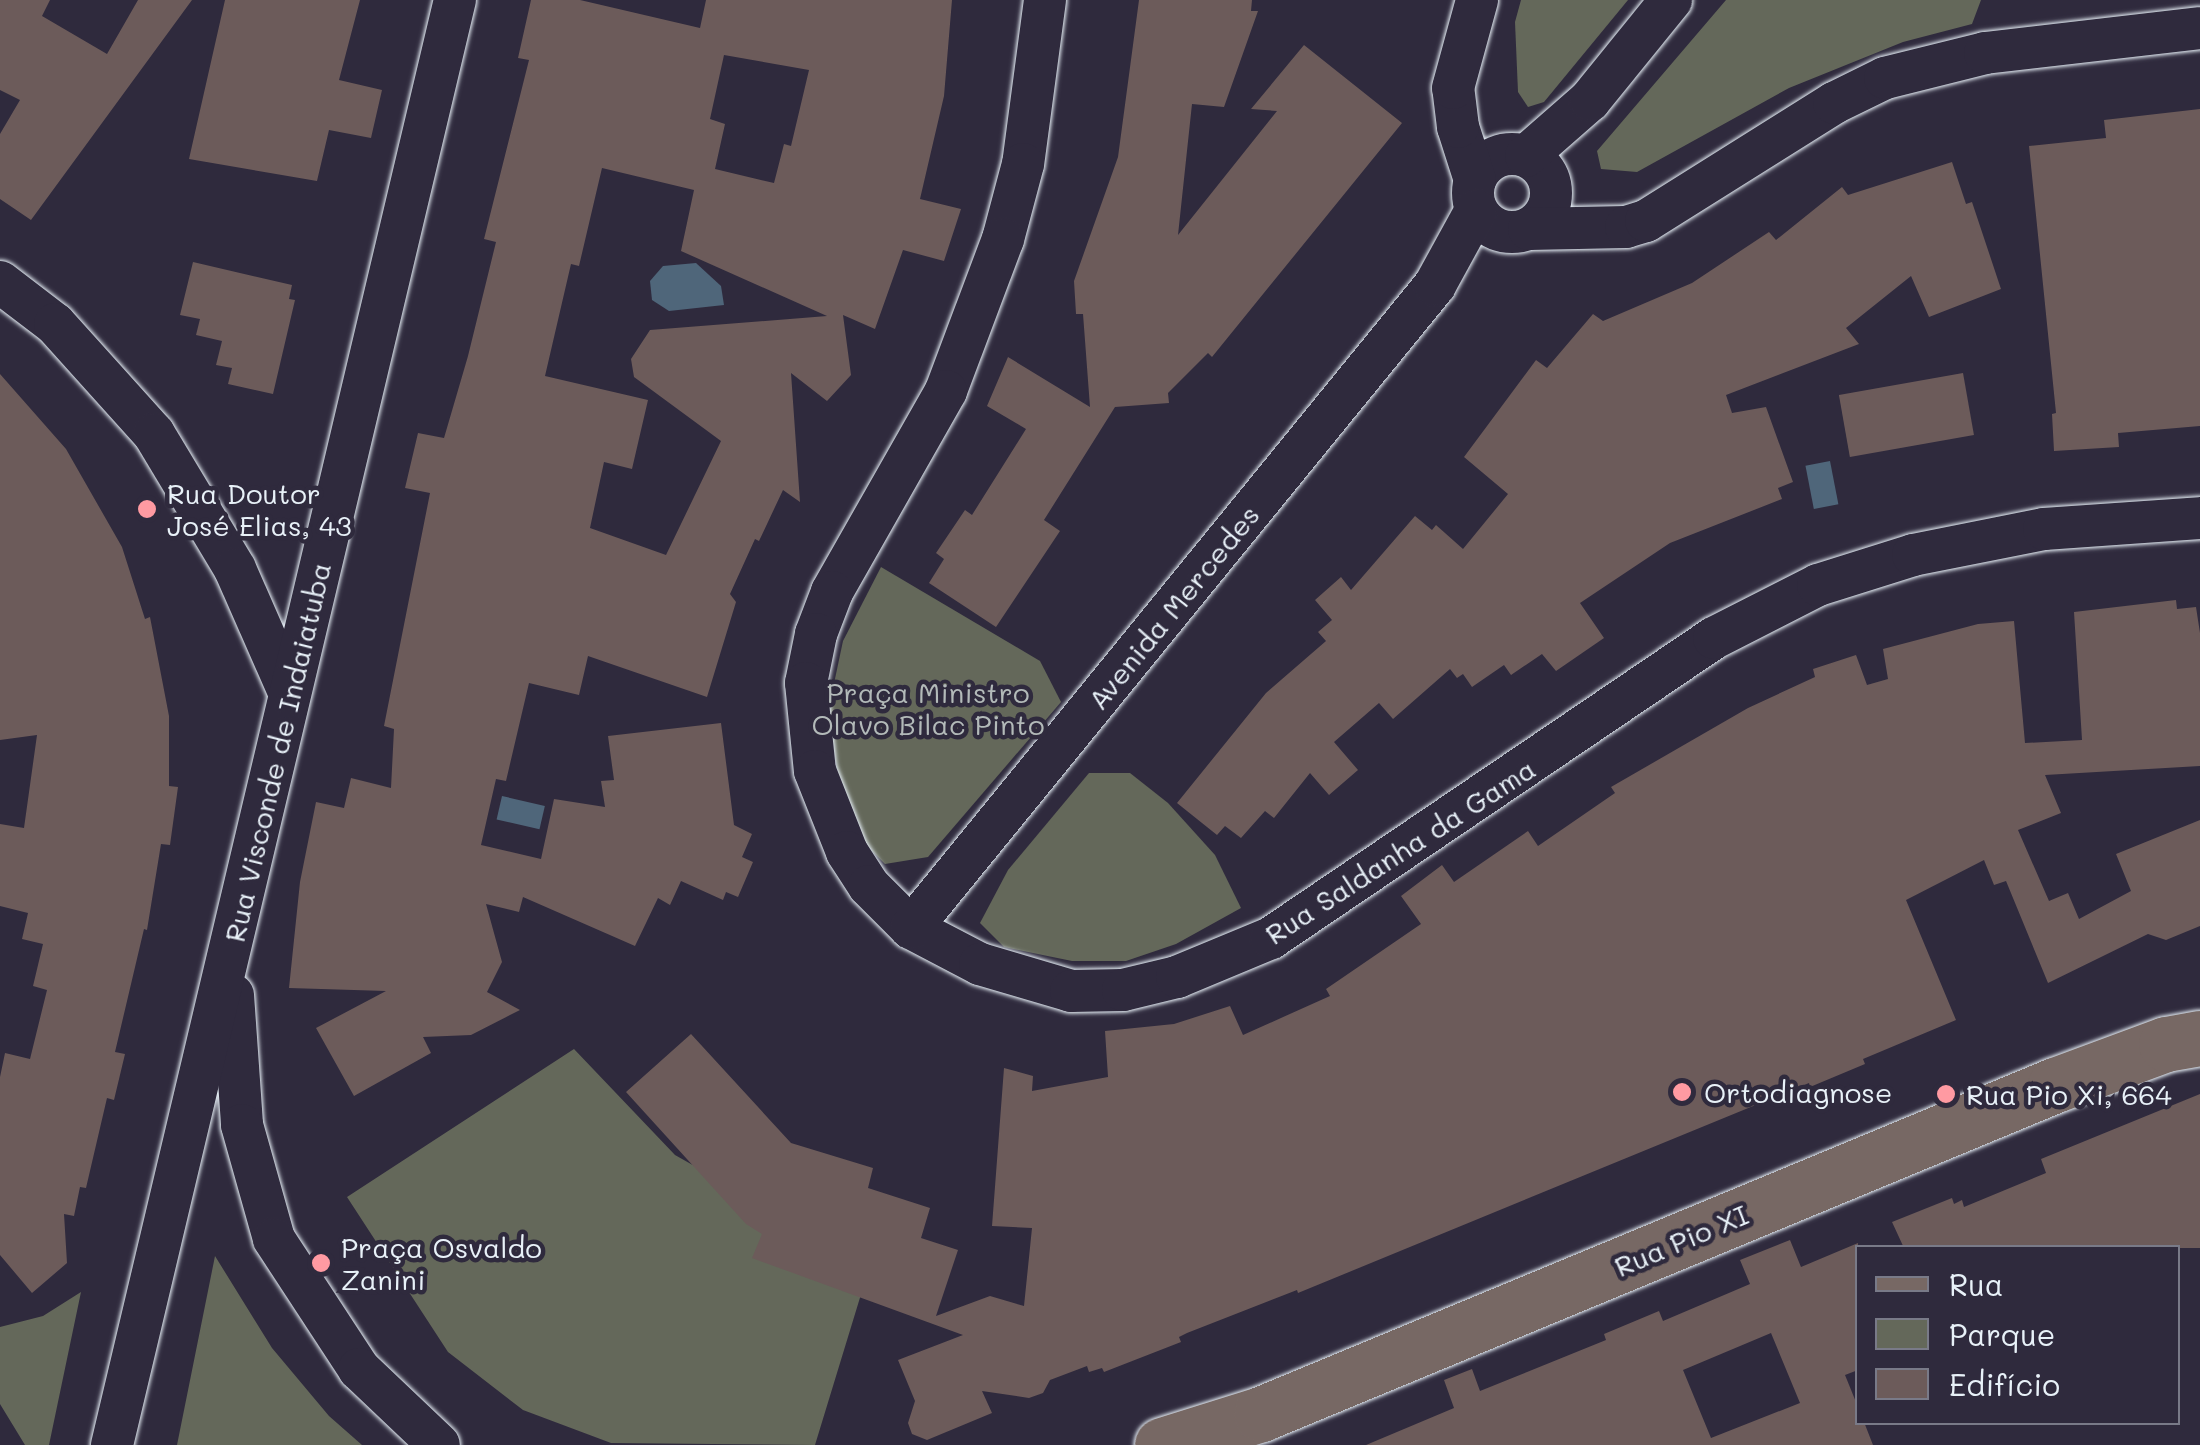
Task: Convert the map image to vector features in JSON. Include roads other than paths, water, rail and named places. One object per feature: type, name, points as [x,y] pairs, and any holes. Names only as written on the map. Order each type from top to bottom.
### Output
[{"type":"main road","name":"Rua Pio XI","points":[[1162,1445],[1241,1430],[1976,1116],[2166,1044],[2200,1038]]},
{"type":"street","name":"Rua Visconde de Indaiatuba","points":[[112,1445],[230,958],[288,690],[455,0]]},
{"type":"street","name":"Rua Saldanha da Gama","points":[[1046,0],[1026,148],[1003,239],[946,390],[832,592],[816,634],[806,683],[815,770],[846,852],[869,886],[911,928],[980,964],[1071,991],[1123,990],[1177,977],[1272,938],[1714,638],[1818,585],[1913,555],[2044,529],[2200,518]]},
{"type":"street","points":[[1477,0],[1453,88],[1512,191],[1626,228],[1665,210],[1819,112],[1885,78],[1985,53],[2200,28]]},
{"type":"street","name":"Avenida Mercedes","points":[[911,928],[1672,0]]},
{"type":"street","points":[[0,282],[55,324],[154,434],[235,569],[288,690]]},
{"type":"street","points":[[230,958],[242,1125],[274,1239],[359,1369],[439,1445]]},
{"type":"water","points":[[696,263],[721,286],[724,305],[669,311],[652,300],[650,281],[663,266]]},
{"type":"water","points":[[1830,461],[1838,504],[1814,509],[1805,466]]},
{"type":"water","points":[[502,796],[545,806],[539,829],[497,819]]},
{"type":"place","name":"Rua Doutor José Elias, 43","points":[[147,509]]},
{"type":"place","name":"Ortodiagnose","points":[[1682,1092]]},
{"type":"place","name":"Rua Pio Xi, 664","points":[[1946,1094]]},
{"type":"place","name":"Praça Osvaldo Zanini","points":[[321,1263]]},
{"type":"park label","name":"Praça Ministro Olavo Bilac Pinto","points":[[928,708]]}]
